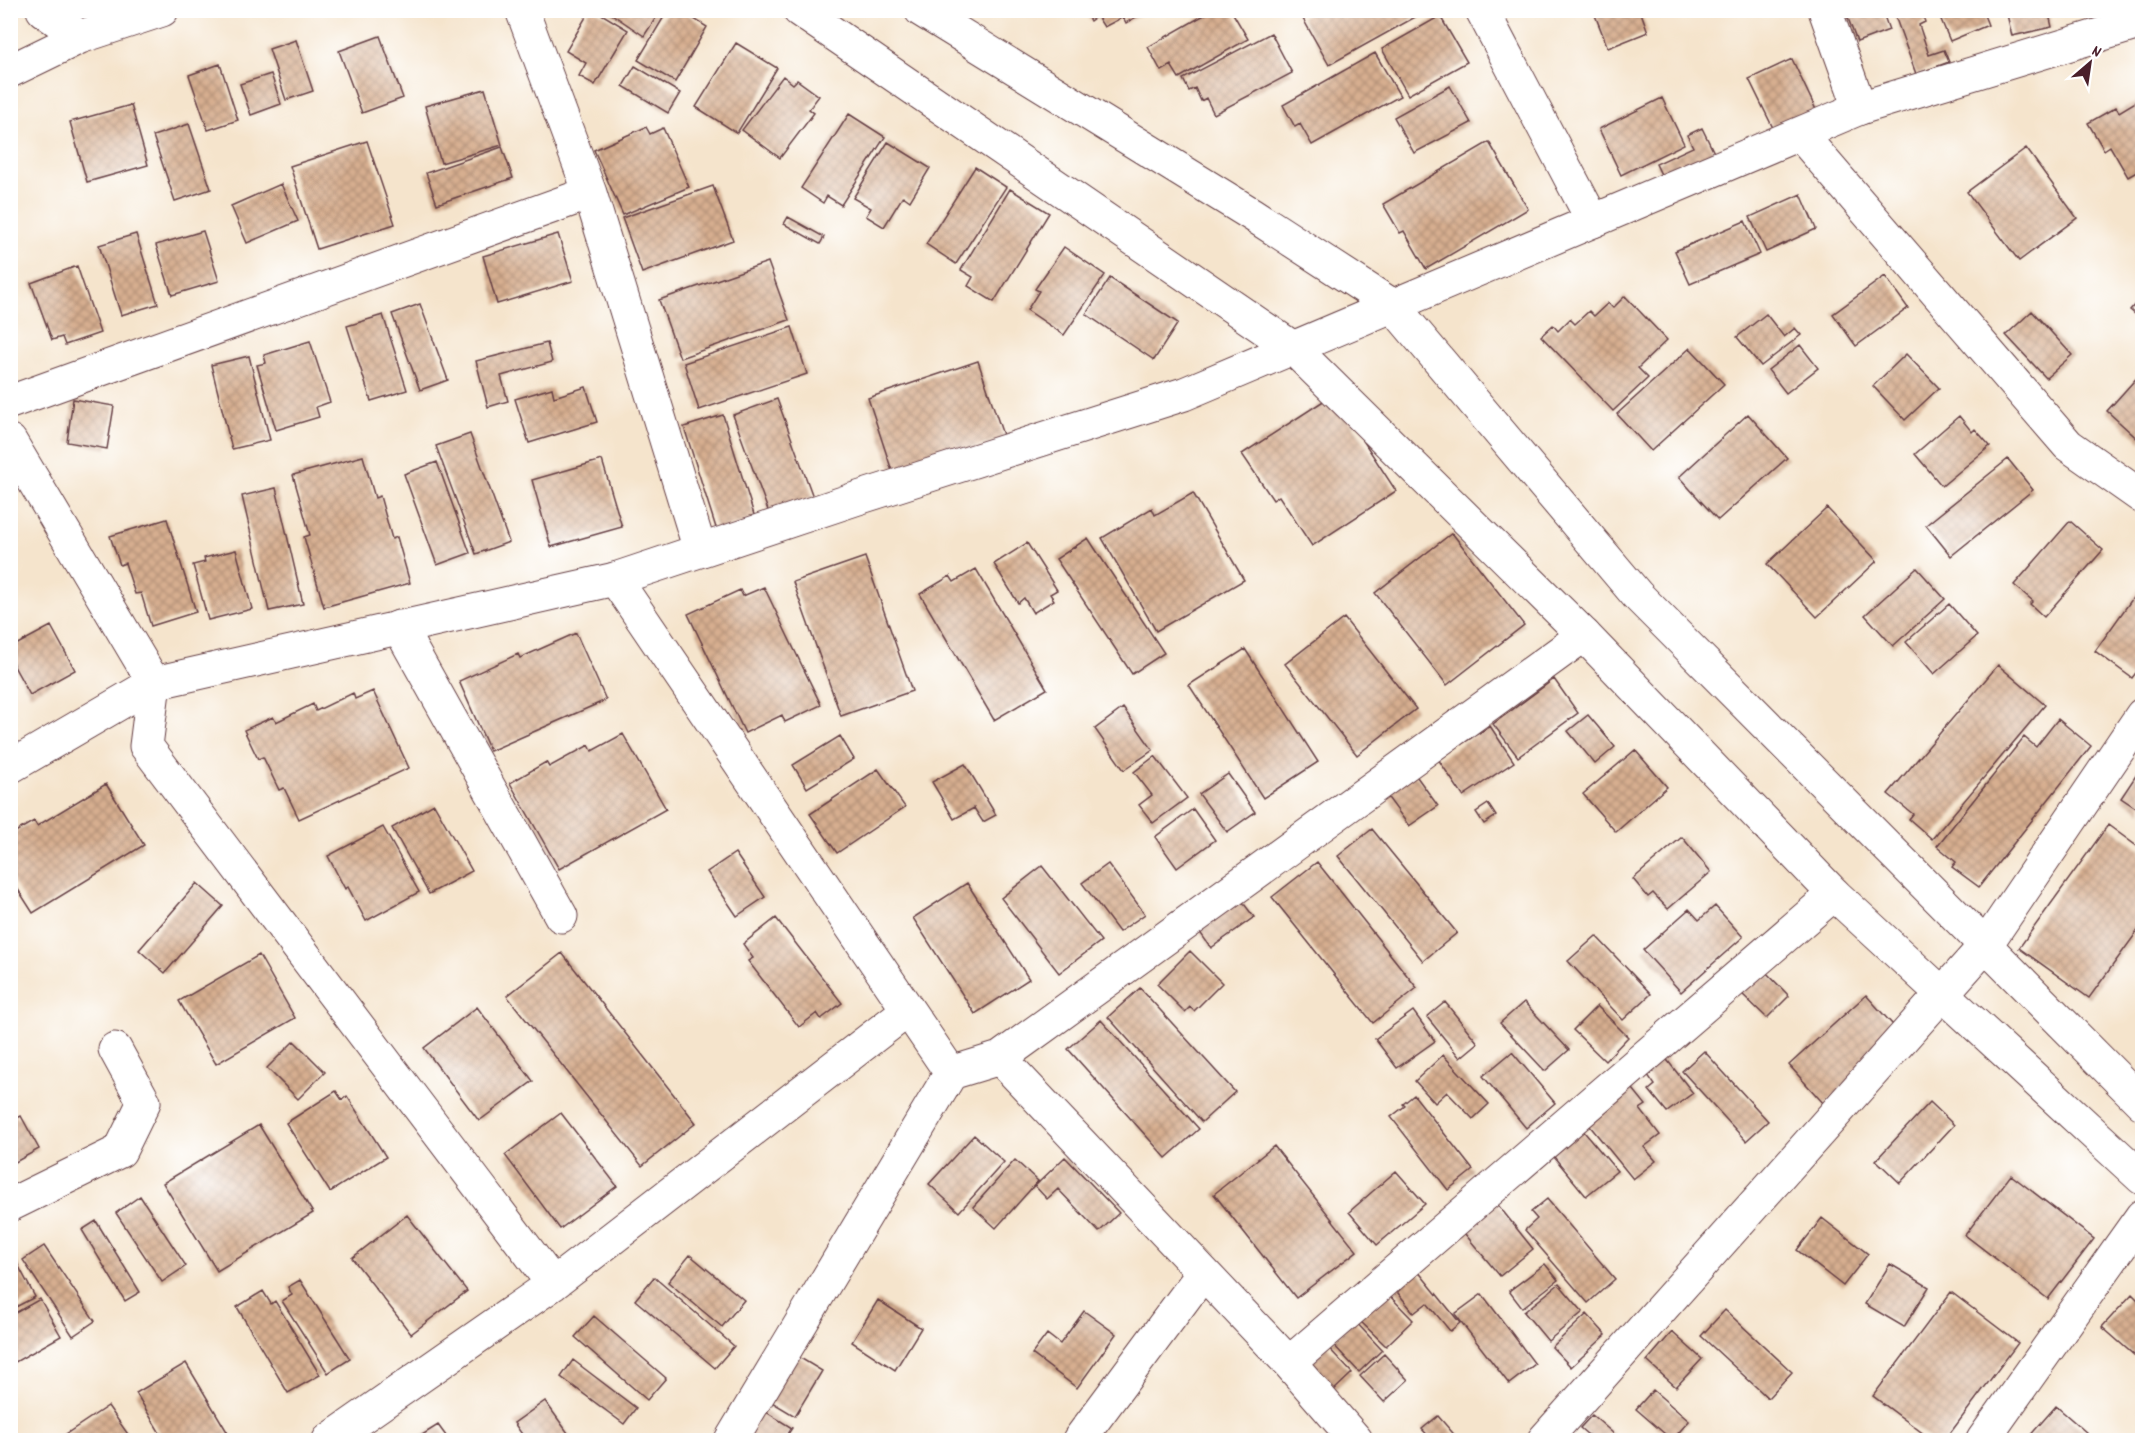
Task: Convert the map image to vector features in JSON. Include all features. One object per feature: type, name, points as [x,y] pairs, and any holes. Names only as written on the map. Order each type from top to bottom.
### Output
[{"type":"street","points":[[43,10],[80,37]]},
{"type":"street","points":[[10,70],[80,37],[162,10]]},
{"type":"street","points":[[522,10],[590,193],[700,550]]},
{"type":"street","points":[[799,10],[1293,348],[1584,635],[1834,894],[2142,1178]]},
{"type":"street","points":[[921,10],[1253,215],[1393,306],[1637,595],[2142,1103]]},
{"type":"street","points":[[1482,10],[1593,221]]},
{"type":"street","points":[[1825,10],[1860,108]]},
{"type":"street","points":[[10,767],[154,683],[615,579],[1184,394],[1860,108],[2142,22]]},
{"type":"street","points":[[1800,134],[2068,445],[2142,497]]},
{"type":"street","points":[[10,402],[590,193]]},
{"type":"street","points":[[10,441],[154,683],[146,746],[553,1284]]},
{"type":"street","points":[[615,579],[951,1072]]},
{"type":"street","points":[[399,627],[561,916]]},
{"type":"street","points":[[731,1440],[951,1072],[1000,1058],[1584,635]]},
{"type":"street","points":[[1544,1440],[1985,946],[2142,716]]},
{"type":"street","points":[[1289,1363],[1834,894]]},
{"type":"street","points":[[329,1440],[553,1284],[908,1010]]},
{"type":"street","points":[[10,1205],[120,1151],[144,1102],[115,1050]]},
{"type":"street","points":[[1000,1058],[1289,1363],[1356,1440]]},
{"type":"street","points":[[1983,1440],[2142,1216]]},
{"type":"street","points":[[1079,1440],[1203,1273]]},
{"type":"building","points":[[590,10],[595,10],[628,30],[595,85],[579,76],[586,63],[566,51]]},
{"type":"building","points":[[606,10],[661,10],[644,36]]},
{"type":"building","points":[[668,10],[680,10],[707,27],[675,82],[638,60]]},
{"type":"building","points":[[1084,10],[1148,10],[1126,23],[1123,17],[1104,27],[1097,16],[1090,21]]},
{"type":"building","points":[[1213,10],[1231,10],[1248,39],[1179,78],[1171,65],[1161,71],[1148,47]]},
{"type":"building","points":[[1313,10],[1428,10],[1329,65],[1302,17]]},
{"type":"building","points":[[1593,10],[1640,10],[1648,32],[1608,48]]},
{"type":"building","points":[[1845,10],[1882,10],[1889,30],[1857,42]]},
{"type":"building","points":[[1911,10],[1921,10],[1925,22],[1919,25],[1929,55],[1944,50],[1949,62],[1916,74],[1895,16]]},
{"type":"building","points":[[1937,10],[1982,10],[1988,25],[1950,41]]},
{"type":"building","points":[[2006,10],[2048,10],[2052,27],[2012,36]]},
{"type":"building","points":[[1440,16],[1467,62],[1408,95],[1382,49]]},
{"type":"building","points":[[1271,33],[1292,73],[1214,114],[1206,98],[1201,101],[1195,88],[1189,91],[1183,79]]},
{"type":"building","points":[[380,36],[403,98],[362,113],[339,51]]},
{"type":"building","points":[[296,40],[313,91],[286,100],[269,49]]},
{"type":"building","points":[[736,43],[777,68],[737,133],[696,107]]},
{"type":"building","points":[[1375,53],[1400,96],[1312,145],[1300,124],[1295,127],[1283,105]]},
{"type":"building","points":[[1792,59],[1818,114],[1776,134],[1749,79]]},
{"type":"building","points":[[220,64],[238,120],[208,130],[189,75]]},
{"type":"building","points":[[635,66],[680,93],[668,113],[623,86]]},
{"type":"building","points":[[271,74],[281,104],[251,115],[240,84]]},
{"type":"building","points":[[783,76],[793,84],[797,80],[819,96],[809,109],[814,113],[780,158],[742,130]]},
{"type":"building","points":[[1450,86],[1471,123],[1414,153],[1394,117]]},
{"type":"building","points":[[485,89],[502,145],[441,163],[425,106]]},
{"type":"building","points":[[1662,98],[1684,144],[1621,175],[1599,129]]},
{"type":"building","points":[[2142,98],[2142,169],[2128,177],[2110,146],[2104,150],[2088,123],[2116,107],[2119,112]]},
{"type":"building","points":[[131,105],[148,165],[87,182],[70,122]]},
{"type":"building","points":[[849,114],[885,137],[841,205],[827,196],[823,203],[801,188]]},
{"type":"building","points":[[189,124],[211,189],[175,201],[153,136]]},
{"type":"building","points":[[646,127],[650,134],[663,128],[689,187],[623,215],[594,150]]},
{"type":"building","points":[[1702,128],[1718,161],[1666,185],[1656,164],[1693,147],[1687,135]]},
{"type":"building","points":[[367,141],[395,224],[317,249],[290,166]]},
{"type":"building","points":[[888,142],[930,168],[910,201],[903,196],[884,227],[866,216],[871,208],[853,198]]},
{"type":"building","points":[[1489,142],[1528,209],[1426,269],[1404,231],[1400,233],[1383,204]]},
{"type":"building","points":[[502,147],[513,178],[437,204],[426,173]]},
{"type":"building","points":[[2026,148],[2077,218],[2019,261],[1967,192]]},
{"type":"building","points":[[975,167],[1006,187],[956,264],[926,244]]},
{"type":"building","points":[[281,184],[298,221],[247,243],[231,206]]},
{"type":"building","points":[[713,186],[733,240],[642,273],[622,218]]},
{"type":"building","points":[[1010,189],[1049,213],[994,302],[968,286],[973,277],[961,270]]},
{"type":"building","points":[[1801,194],[1816,229],[1766,252],[1750,217]]},
{"type":"building","points":[[788,217],[824,237],[820,244],[784,224]]},
{"type":"building","points":[[1745,221],[1760,254],[1690,284],[1675,251]]},
{"type":"building","points":[[203,231],[219,281],[172,295],[156,245]]},
{"type":"building","points":[[136,234],[158,304],[121,315],[99,245]]},
{"type":"building","points":[[558,234],[573,281],[497,304],[483,256]]},
{"type":"building","points":[[1064,247],[1105,275],[1064,335],[1027,310],[1039,291],[1035,289]]},
{"type":"building","points":[[768,262],[789,320],[680,358],[659,300]]},
{"type":"building","points":[[77,266],[100,333],[65,345],[62,337],[52,340],[31,283]]},
{"type":"building","points":[[1885,276],[1908,308],[1856,346],[1833,314]]},
{"type":"building","points":[[1110,278],[1178,323],[1154,360],[1086,314]]},
{"type":"building","points":[[1625,296],[1667,340],[1638,368],[1648,378],[1613,411],[1541,336],[1553,325],[1558,331],[1570,319],[1575,324],[1589,311],[1594,316],[1608,303],[1613,308]]},
{"type":"building","points":[[2142,296],[2142,320],[2130,310]]},
{"type":"building","points":[[420,304],[448,380],[420,390],[392,314]]},
{"type":"building","points":[[2032,311],[2072,355],[2046,378],[2006,335]]},
{"type":"building","points":[[1766,314],[1784,337],[1795,328],[1801,335],[1761,366],[1737,337]]},
{"type":"building","points":[[383,315],[407,390],[371,401],[347,326]]},
{"type":"building","points":[[792,327],[807,374],[699,410],[684,363]]},
{"type":"building","points":[[310,341],[330,402],[316,407],[319,417],[276,430],[257,365],[266,363],[264,355]]},
{"type":"building","points":[[547,343],[552,362],[501,376],[508,401],[488,407],[476,361]]},
{"type":"building","points":[[1800,345],[1818,368],[1786,393],[1768,370]]},
{"type":"building","points":[[1690,348],[1724,384],[1651,451],[1617,414]]},
{"type":"building","points":[[1906,354],[1939,388],[1905,420],[1873,386]]},
{"type":"building","points":[[249,356],[270,440],[232,449],[211,365]]},
{"type":"building","points":[[978,361],[1004,438],[893,474],[868,398]]},
{"type":"building","points":[[2142,372],[2142,443],[2107,411]]},
{"type":"building","points":[[586,387],[597,422],[529,443],[515,399],[552,388],[554,397]]},
{"type":"building","points":[[1328,398],[1340,405],[1396,491],[1312,546],[1279,496],[1273,500],[1242,454]]},
{"type":"building","points":[[73,399],[114,406],[107,449],[67,442]]},
{"type":"building","points":[[777,399],[813,497],[769,513],[733,415]]},
{"type":"building","points":[[1748,414],[1787,458],[1718,520],[1679,477]]},
{"type":"building","points":[[723,415],[755,518],[717,531],[684,427]]},
{"type":"building","points":[[1959,416],[1972,432],[1975,429],[1990,446],[1942,486],[1915,454]]},
{"type":"building","points":[[470,434],[509,542],[476,554],[436,446]]},
{"type":"building","points":[[363,456],[375,498],[380,496],[392,539],[397,537],[410,583],[324,607],[304,537],[310,535],[293,475]]},
{"type":"building","points":[[2008,459],[2033,490],[1951,556],[1926,525]]},
{"type":"building","points":[[602,460],[622,527],[551,547],[532,480]]},
{"type":"building","points":[[437,462],[470,553],[437,565],[404,474]]},
{"type":"building","points":[[276,488],[303,604],[269,611],[242,496]]},
{"type":"building","points":[[1193,493],[1244,580],[1156,631],[1102,538],[1152,508],[1155,515]]},
{"type":"building","points":[[1827,508],[1877,561],[1817,617],[1767,564]]},
{"type":"building","points":[[167,519],[196,612],[151,626],[141,593],[135,594],[125,563],[120,565],[110,536]]},
{"type":"building","points":[[2070,521],[2103,550],[2044,617],[2030,604],[2033,601],[2014,585]]},
{"type":"building","points":[[1452,533],[1524,625],[1447,685],[1375,593]]},
{"type":"building","points":[[1088,538],[1164,653],[1132,674],[1056,559]]},
{"type":"building","points":[[1027,543],[1057,590],[1050,594],[1054,600],[1033,613],[1024,598],[1018,603],[994,564]]},
{"type":"building","points":[[236,550],[252,609],[208,620],[193,565],[205,562],[204,558]]},
{"type":"building","points":[[865,557],[912,691],[841,716],[793,582]]},
{"type":"building","points":[[1917,568],[1945,599],[1893,646],[1865,615]]},
{"type":"building","points":[[976,569],[1047,689],[994,720],[920,594],[950,576],[954,582]]},
{"type":"building","points":[[2142,585],[2142,665],[2132,678],[2095,651]]},
{"type":"building","points":[[764,587],[821,705],[785,722],[782,715],[745,733],[688,614],[740,590],[743,596]]},
{"type":"building","points":[[1949,604],[1977,636],[1934,674],[1906,642]]},
{"type":"building","points":[[1344,618],[1416,709],[1357,755],[1285,664]]},
{"type":"building","points":[[51,626],[75,670],[30,695],[10,659],[10,648]]},
{"type":"building","points":[[576,633],[606,700],[490,751],[459,681],[518,654],[520,658]]},
{"type":"building","points":[[1245,649],[1318,762],[1263,798],[1189,685]]},
{"type":"building","points":[[1998,665],[2045,705],[1932,839],[1909,819],[1913,814],[1888,794]]},
{"type":"building","points":[[1554,679],[1578,713],[1518,757],[1493,724]]},
{"type":"building","points":[[373,691],[409,768],[299,819],[284,788],[279,790],[263,757],[258,759],[244,730],[273,717],[276,722],[313,704],[316,711],[353,693],[355,699]]},
{"type":"building","points":[[1123,708],[1153,750],[1124,770],[1095,729]]},
{"type":"building","points":[[1588,715],[1615,747],[1595,764],[1568,731]]},
{"type":"building","points":[[2058,719],[2091,746],[1979,887],[1952,867],[1956,862],[1937,846],[2024,737],[2036,747]]},
{"type":"building","points":[[1490,726],[1514,762],[1463,796],[1438,759]]},
{"type":"building","points":[[623,734],[666,809],[559,869],[510,783],[546,762],[549,767],[589,745],[592,751]]},
{"type":"building","points":[[840,736],[854,759],[807,788],[793,765]]},
{"type":"building","points":[[1635,750],[1667,787],[1616,832],[1583,794]]},
{"type":"building","points":[[1155,756],[1187,798],[1153,823],[1139,805],[1152,795],[1134,772]]},
{"type":"building","points":[[965,764],[996,815],[983,822],[974,808],[954,819],[932,782]]},
{"type":"building","points":[[878,769],[905,807],[837,853],[810,814]]},
{"type":"building","points":[[1412,770],[1438,806],[1409,826],[1383,791]]},
{"type":"building","points":[[1228,774],[1255,812],[1227,832],[1199,794]]},
{"type":"building","points":[[2137,774],[2142,777],[2142,812],[2121,798]]},
{"type":"building","points":[[106,784],[144,845],[33,913],[10,877],[10,835],[34,821],[37,826]]},
{"type":"building","points":[[434,804],[472,871],[429,894],[392,828]]},
{"type":"building","points":[[1488,804],[1496,816],[1484,824],[1476,812]]},
{"type":"building","points":[[1193,809],[1215,840],[1177,868],[1155,837]]},
{"type":"building","points":[[2108,825],[2142,850],[2142,925],[2089,998],[2019,948]]},
{"type":"building","points":[[383,827],[419,892],[366,921],[348,887],[345,889],[328,856]]},
{"type":"building","points":[[1372,829],[1457,933],[1423,961],[1338,856]]},
{"type":"building","points":[[1682,837],[1711,872],[1668,909],[1653,893],[1648,897],[1633,879]]},
{"type":"building","points":[[735,853],[765,897],[737,916],[707,872]]},
{"type":"building","points":[[1317,862],[1417,988],[1373,1023],[1272,897]]},
{"type":"building","points":[[1108,864],[1145,914],[1119,932],[1082,883]]},
{"type":"building","points":[[1042,866],[1101,941],[1059,973],[1001,898]]},
{"type":"building","points":[[197,883],[223,906],[165,973],[139,950]]},
{"type":"building","points":[[967,883],[1029,979],[975,1014],[913,918]]},
{"type":"building","points":[[1241,900],[1254,917],[1211,948],[1199,931]]},
{"type":"building","points":[[1715,906],[1743,937],[1681,992],[1643,950],[1689,909],[1699,920]]},
{"type":"building","points":[[776,918],[842,1003],[821,1019],[817,1013],[799,1027],[748,961],[753,958],[743,944]]},
{"type":"building","points":[[1596,936],[1651,994],[1623,1020],[1568,961]]},
{"type":"building","points":[[1190,951],[1222,983],[1194,1011],[1190,1007],[1185,1012],[1157,984]]},
{"type":"building","points":[[562,953],[696,1123],[642,1166],[507,996]]},
{"type":"building","points":[[259,955],[295,1018],[216,1064],[179,1001]]},
{"type":"building","points":[[1761,967],[1789,996],[1767,1018],[1738,990]]},
{"type":"building","points":[[1140,988],[1235,1092],[1202,1122],[1108,1017]]},
{"type":"building","points":[[1866,995],[1901,1034],[1824,1104],[1789,1065]]},
{"type":"building","points":[[1445,1002],[1478,1043],[1460,1058],[1427,1017]]},
{"type":"building","points":[[1524,1002],[1569,1050],[1545,1071],[1500,1023]]},
{"type":"building","points":[[1597,1006],[1628,1037],[1605,1061],[1573,1030]]},
{"type":"building","points":[[477,1007],[533,1081],[479,1121],[424,1048]]},
{"type":"building","points":[[1413,1011],[1435,1041],[1397,1068],[1375,1039]]},
{"type":"building","points":[[1101,1020],[1199,1129],[1166,1158],[1068,1049]]},
{"type":"building","points":[[294,1041],[325,1072],[298,1099],[267,1068]]},
{"type":"building","points":[[1704,1051],[1768,1121],[1746,1141],[1682,1071]]},
{"type":"building","points":[[1512,1052],[1555,1103],[1526,1128],[1483,1076]]},
{"type":"building","points":[[1443,1055],[1489,1104],[1473,1119],[1447,1092],[1435,1103],[1415,1081]]},
{"type":"building","points":[[1664,1056],[1693,1093],[1667,1112],[1649,1090],[1655,1085],[1645,1071]]},
{"type":"building","points":[[1629,1084],[1646,1105],[1640,1109],[1660,1135],[1644,1147],[1656,1161],[1633,1179],[1585,1120]]},
{"type":"building","points":[[336,1091],[342,1100],[347,1096],[386,1157],[330,1192],[286,1123]]},
{"type":"building","points":[[1414,1095],[1473,1170],[1448,1190],[1391,1117]]},
{"type":"building","points":[[1930,1102],[1954,1125],[1900,1183],[1876,1160]]},
{"type":"building","points":[[13,1110],[17,1118],[21,1116],[39,1149],[10,1165],[10,1112]]},
{"type":"building","points":[[561,1113],[617,1186],[560,1229],[505,1155]]},
{"type":"building","points":[[259,1125],[313,1213],[217,1271],[163,1183]]},
{"type":"building","points":[[1580,1127],[1617,1171],[1586,1196],[1550,1152]]},
{"type":"building","points":[[974,1135],[1004,1162],[959,1212],[929,1184]]},
{"type":"building","points":[[1274,1146],[1357,1251],[1296,1298],[1214,1194]]},
{"type":"building","points":[[1065,1157],[1119,1213],[1099,1232],[1058,1189],[1047,1199],[1035,1186]]},
{"type":"building","points":[[1015,1160],[1038,1181],[996,1228],[973,1207]]},
{"type":"building","points":[[1396,1171],[1425,1204],[1377,1245],[1349,1212]]},
{"type":"building","points":[[2011,1175],[2094,1239],[2048,1299],[1965,1235]]},
{"type":"building","points":[[140,1196],[186,1266],[162,1282],[116,1213]]},
{"type":"building","points":[[1547,1199],[1615,1279],[1588,1303],[1525,1230],[1537,1219],[1531,1212]]},
{"type":"building","points":[[1494,1200],[1533,1249],[1500,1276],[1460,1228]]},
{"type":"building","points":[[407,1215],[467,1291],[411,1334],[352,1258]]},
{"type":"building","points":[[1822,1218],[1868,1254],[1843,1286],[1797,1250]]},
{"type":"building","points":[[96,1221],[140,1292],[125,1301],[82,1230]]},
{"type":"building","points":[[44,1246],[95,1321],[73,1336],[23,1260]]},
{"type":"building","points":[[690,1255],[744,1300],[722,1327],[668,1282]]},
{"type":"building","points":[[16,1261],[35,1297],[10,1310],[10,1264]]},
{"type":"building","points":[[1545,1264],[1558,1280],[1522,1308],[1509,1291]]},
{"type":"building","points":[[1890,1264],[1929,1287],[1904,1327],[1865,1304]]},
{"type":"building","points":[[1413,1265],[1460,1323],[1450,1331],[1427,1303],[1414,1313],[1390,1283]]},
{"type":"building","points":[[654,1277],[734,1346],[715,1368],[635,1300]]},
{"type":"building","points":[[300,1280],[350,1359],[328,1373],[282,1301],[292,1295],[288,1287]]},
{"type":"building","points":[[1559,1284],[1583,1312],[1548,1341],[1524,1312]]},
{"type":"building","points":[[263,1291],[271,1304],[275,1301],[320,1375],[288,1393],[237,1307]]},
{"type":"building","points":[[1385,1291],[1413,1320],[1386,1346],[1357,1318]]},
{"type":"building","points":[[1951,1292],[2018,1343],[1945,1440],[1932,1440],[1873,1396]]},
{"type":"building","points":[[1482,1294],[1535,1364],[1509,1384],[1455,1314]]},
{"type":"building","points":[[2132,1294],[2142,1304],[2142,1362],[2102,1327]]},
{"type":"building","points":[[40,1299],[61,1336],[10,1365],[10,1316]]},
{"type":"building","points":[[878,1300],[921,1328],[895,1370],[852,1342]]},
{"type":"building","points":[[1725,1310],[1792,1372],[1768,1398],[1701,1336]]},
{"type":"building","points":[[1084,1311],[1116,1334],[1077,1388],[1032,1354],[1047,1334],[1060,1344]]},
{"type":"building","points":[[1587,1314],[1606,1335],[1571,1367],[1552,1347]]},
{"type":"building","points":[[594,1316],[666,1378],[647,1400],[575,1337]]},
{"type":"building","points":[[1354,1320],[1382,1350],[1359,1372],[1331,1342]]},
{"type":"building","points":[[1672,1332],[1702,1359],[1676,1387],[1647,1361]]},
{"type":"building","points":[[1326,1345],[1352,1373],[1331,1393],[1305,1365]]},
{"type":"building","points":[[787,1350],[822,1371],[795,1416],[760,1395]]},
{"type":"building","points":[[1384,1354],[1408,1380],[1384,1402],[1360,1376]]},
{"type":"building","points":[[573,1360],[636,1408],[624,1424],[561,1377]]},
{"type":"building","points":[[186,1363],[232,1440],[164,1440],[136,1393]]},
{"type":"building","points":[[1653,1390],[1689,1421],[1672,1440],[1636,1409]]},
{"type":"building","points":[[545,1401],[573,1440],[526,1440],[514,1423]]},
{"type":"building","points":[[753,1404],[792,1428],[784,1440],[751,1440],[736,1431]]},
{"type":"building","points":[[108,1406],[132,1440],[57,1440]]},
{"type":"building","points":[[2056,1406],[2095,1440],[2027,1439]]},
{"type":"building","points":[[1592,1415],[1621,1440],[1594,1440],[1580,1428]]},
{"type":"building","points":[[1438,1416],[1459,1440],[1432,1440],[1422,1429]]},
{"type":"building","points":[[438,1425],[449,1440],[414,1440]]}]
